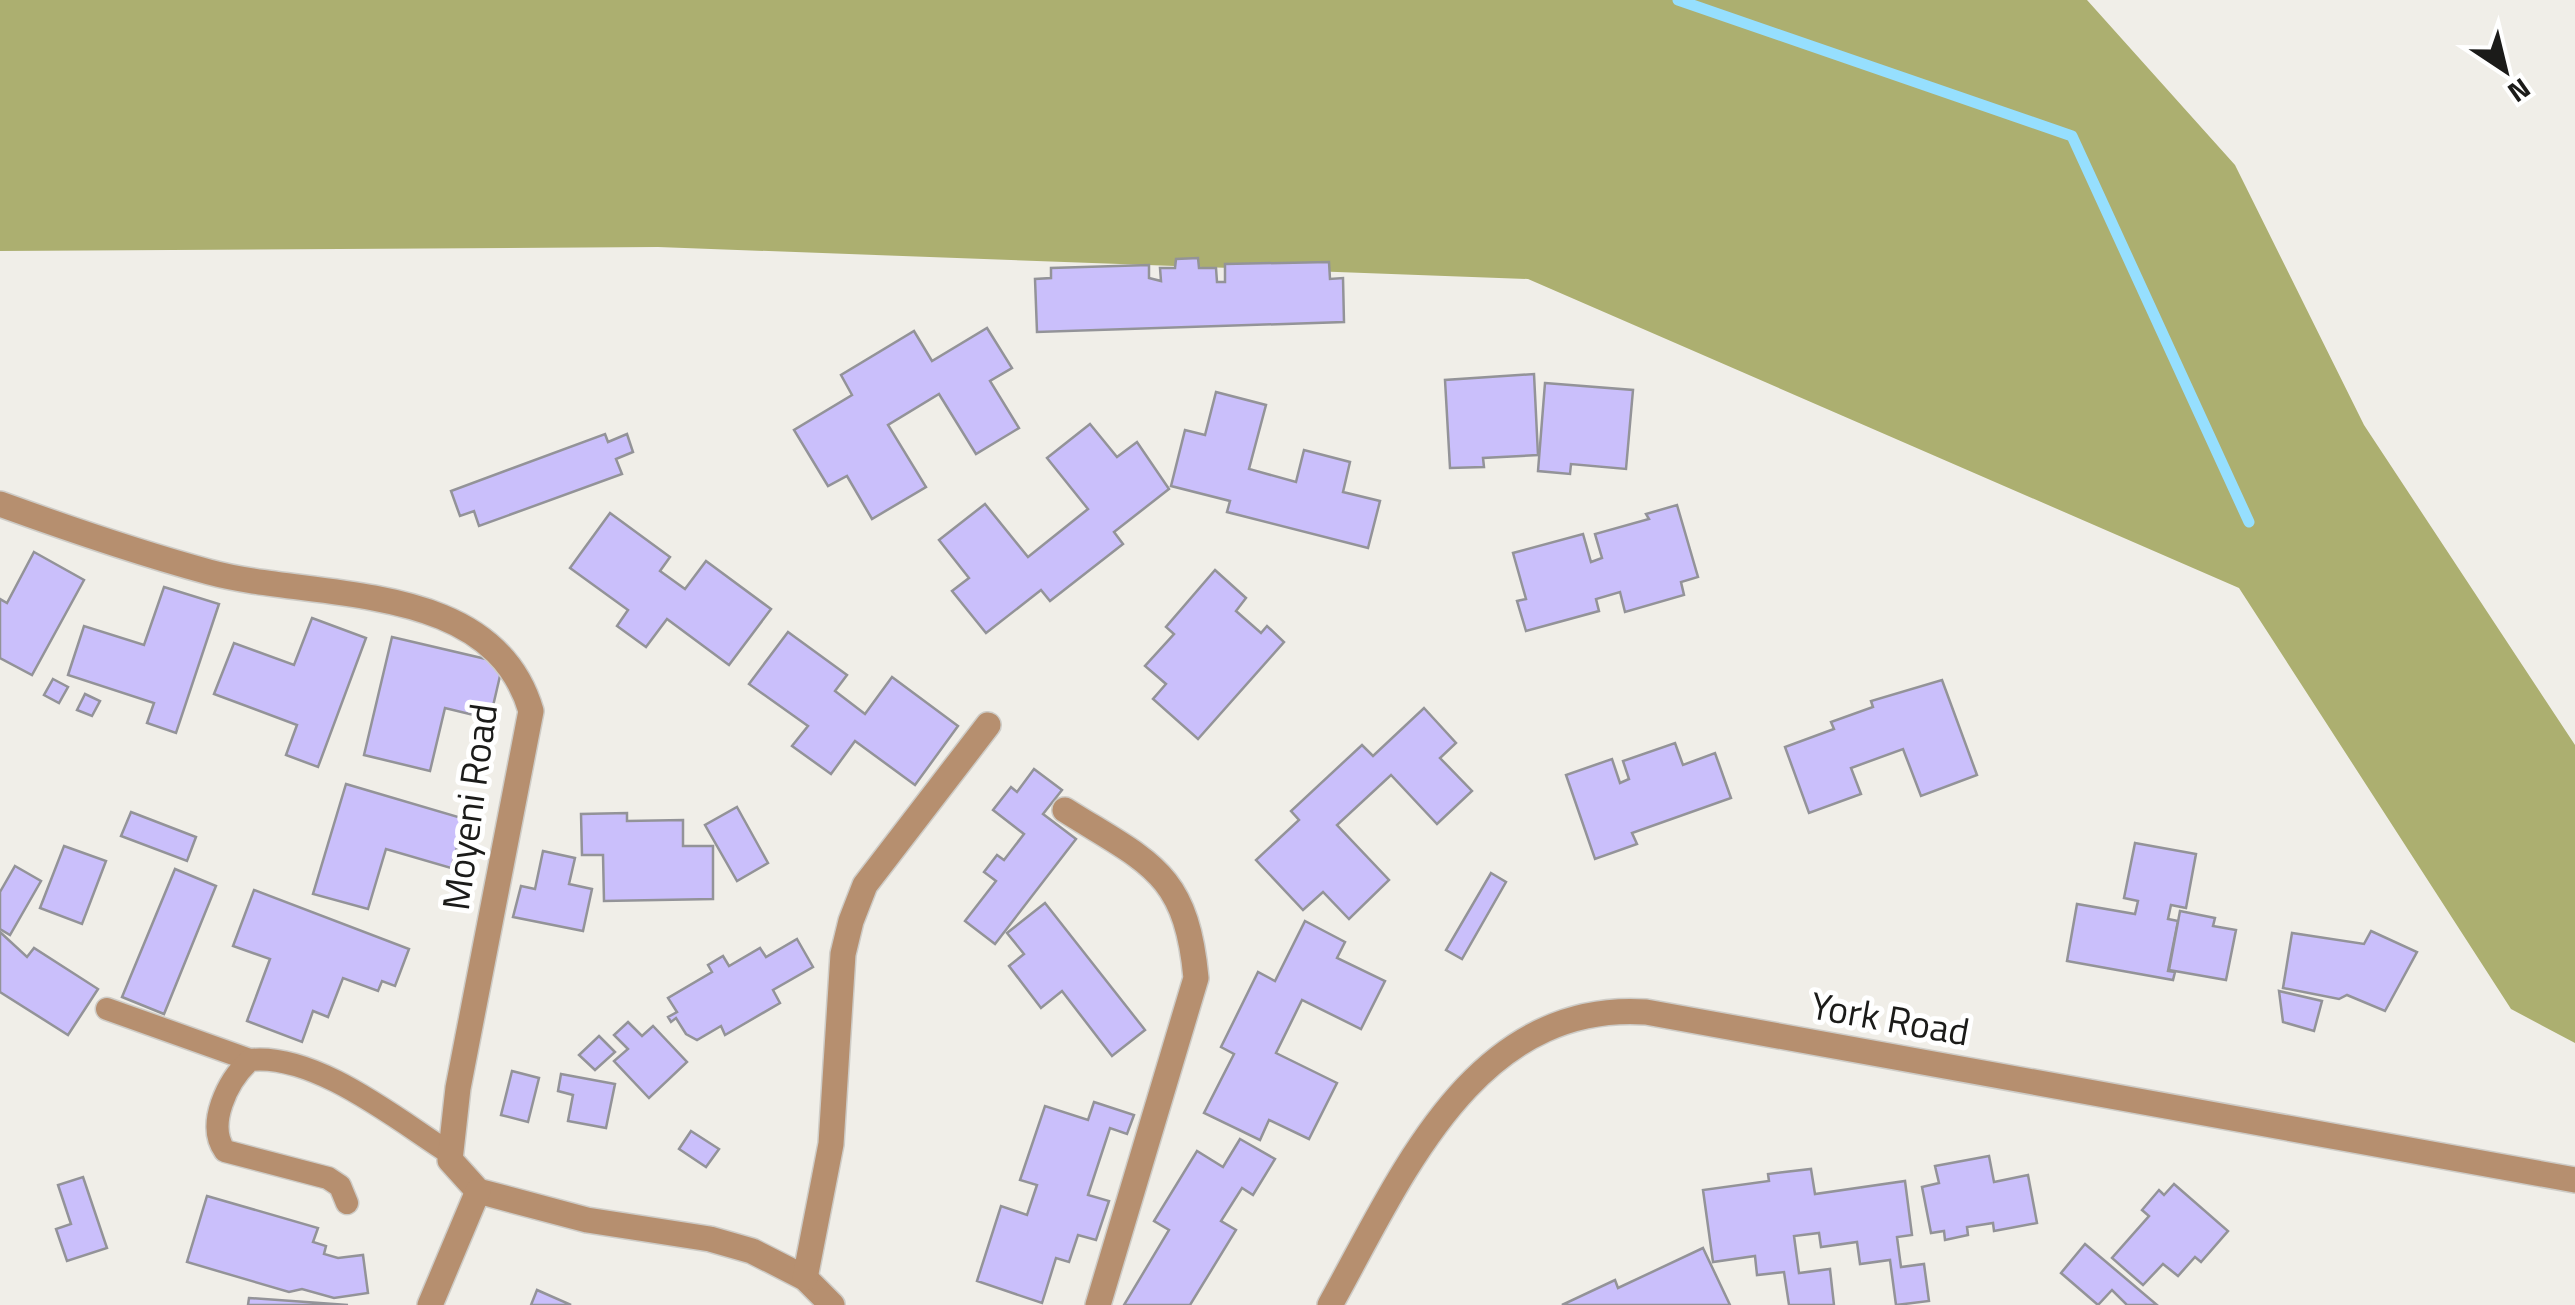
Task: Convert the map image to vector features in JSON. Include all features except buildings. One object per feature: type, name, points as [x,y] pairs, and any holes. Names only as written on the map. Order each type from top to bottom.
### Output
[{"type":"street","name":"Moyeni Road","points":[[0,504],[214,574],[373,599],[427,612],[496,647],[515,671],[531,711],[448,1152]]},
{"type":"street","points":[[805,1278],[831,1144],[843,954],[852,921],[865,885],[988,725]]},
{"type":"street","points":[[1064,810],[1152,864],[1176,891],[1192,930],[1196,978],[1098,1305]]},
{"type":"street","name":"York Road","points":[[1330,1305],[1430,1130],[1474,1076],[1495,1057],[1542,1032],[1610,1012],[1646,1012],[2575,1180]]},
{"type":"street","points":[[448,1152],[478,1191],[587,1220],[710,1239],[752,1251],[805,1278],[832,1305]]},
{"type":"street","points":[[430,1305],[478,1191]]},
{"type":"lane","points":[[107,1009],[250,1060],[268,1058],[328,1079],[448,1152]]},
{"type":"lane","points":[[250,1060],[231,1086],[215,1128],[216,1139],[225,1151],[328,1178],[340,1186],[347,1203]]},
{"type":"green space","points":[[0,0],[2087,0],[2235,165],[2364,425],[2575,745],[2575,1043],[2511,1009],[2239,588],[1528,279],[658,247],[0,251]]},
{"type":"waterway","points":[[1678,0],[2072,136],[2249,522]]}]
